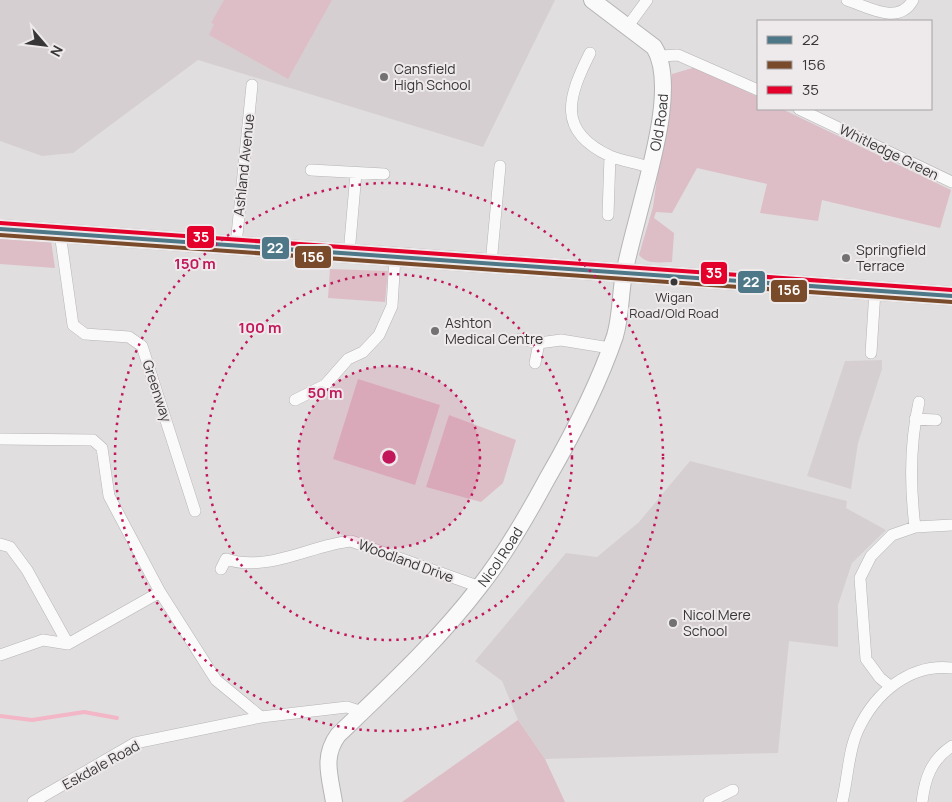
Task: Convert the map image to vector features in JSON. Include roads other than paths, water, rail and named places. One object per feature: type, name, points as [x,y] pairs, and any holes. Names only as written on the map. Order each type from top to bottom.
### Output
[{"type":"main road","points":[[0,229],[952,296]]},
{"type":"street","points":[[592,0],[654,47],[660,56],[678,55],[757,90]]},
{"type":"street","points":[[628,26],[647,0]]},
{"type":"street","points":[[847,0],[890,14],[899,14],[907,9],[912,0]]},
{"type":"street","points":[[590,53],[574,84],[570,108],[574,128],[585,140],[610,156],[651,168]]},
{"type":"street","name":"Old Road","points":[[624,274],[651,168],[662,100],[660,56]]},
{"type":"street","name":"Ashland Avenue","points":[[236,245],[252,85]]},
{"type":"street","name":"Whitledge Green","points":[[801,110],[952,182]]},
{"type":"street","points":[[608,215],[610,156]]},
{"type":"street","points":[[491,264],[500,166]]},
{"type":"street","points":[[312,170],[384,174]]},
{"type":"street","points":[[349,254],[356,173]]},
{"type":"street","name":"Greenway","points":[[60,232],[73,325],[85,334],[129,337],[142,346],[195,511]]},
{"type":"street","points":[[296,400],[325,385],[348,359],[363,352],[379,335],[392,306],[395,257]]},
{"type":"street","name":"Nicol Road","points":[[334,802],[328,759],[330,746],[338,735],[450,622],[480,587],[526,519],[566,446],[604,365],[619,320],[624,274]]},
{"type":"street","points":[[871,353],[875,291]]},
{"type":"street","points":[[520,339],[539,343],[561,340],[610,348]]},
{"type":"street","points":[[535,363],[539,343]]},
{"type":"street","points":[[915,527],[911,495],[915,419],[918,402]]},
{"type":"street","points":[[915,419],[936,420]]},
{"type":"street","points":[[0,439],[93,440],[98,442],[102,448],[109,496],[160,592],[216,680],[261,717]]},
{"type":"street","points":[[890,686],[880,678],[866,658],[860,578],[871,556],[892,535],[915,527],[952,525]]},
{"type":"street","name":"Woodland Drive","points":[[221,569],[226,559],[238,563],[262,563],[336,543],[351,541],[480,587]]},
{"type":"street","points":[[0,544],[10,547],[27,570],[68,644]]},
{"type":"street","points":[[0,655],[43,640],[68,644],[160,592]]},
{"type":"street","points":[[842,802],[857,731],[890,686],[902,678],[924,669],[952,668]]},
{"type":"street","name":"Eskdale Road","points":[[32,802],[55,791],[135,743],[261,717],[347,707],[362,712]]},
{"type":"street","points":[[922,802],[926,776],[931,766],[952,746]]},
{"type":"street","points":[[709,802],[733,790]]},
{"type":"street","points":[[55,791],[60,802]]},
{"type":"waterway","points":[[0,716],[32,720],[84,712],[117,718]]},
{"type":"place","name":"Cansfield High School","points":[[384,77]]},
{"type":"place","name":"Springfield Terrace","points":[[846,258]]},
{"type":"place","name":"Wigan Road/Old Road","points":[[674,282]]},
{"type":"place","name":"Ashton Medical Centre","points":[[435,331]]},
{"type":"place","name":"Nicol Mere School","points":[[673,623]]}]
